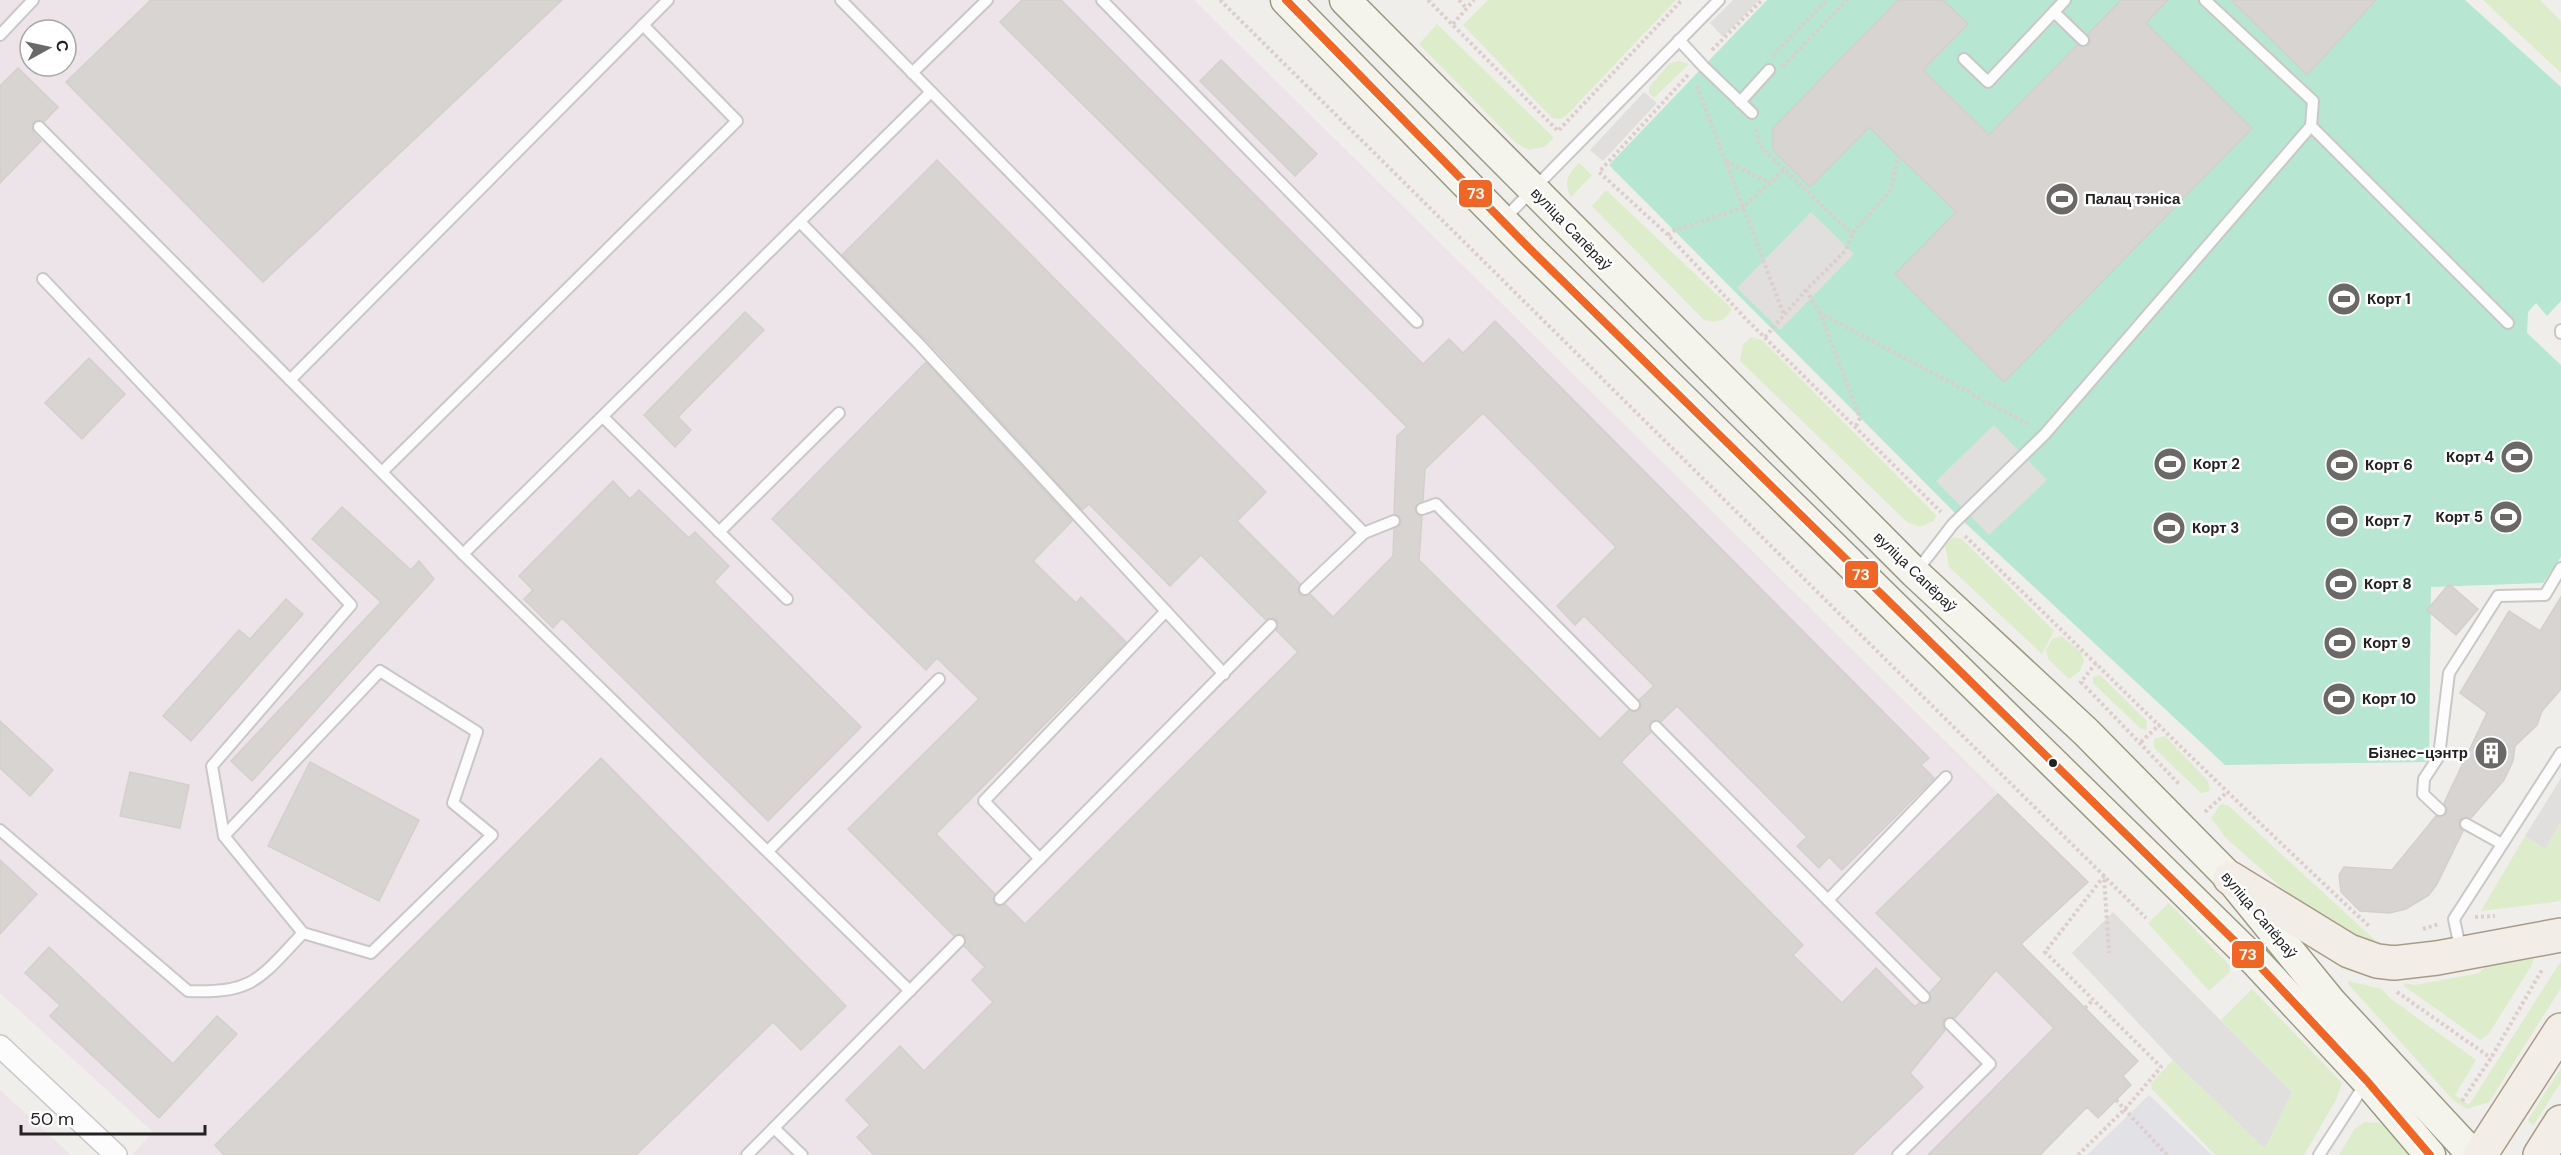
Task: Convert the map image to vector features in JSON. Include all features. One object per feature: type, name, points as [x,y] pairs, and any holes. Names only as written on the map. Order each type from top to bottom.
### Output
[{"type":"main road","name":"вуліца Сапёраў","points":[[1287,0],[1503,220],[2256,962],[2367,1081],[2430,1155]]},
{"type":"main road","name":"вуліца Сапёраў","points":[[1345,0],[1915,573],[2086,732],[2230,878],[2331,1002],[2473,1155]]},
{"type":"main road","points":[[2230,878],[2339,946],[2377,961],[2403,962],[2461,954],[2561,935]]},
{"type":"main road","points":[[2480,1155],[2561,1030]]},
{"type":"main road","points":[[2540,1155],[2561,1122]]},
{"type":"street","points":[[0,1046],[116,1155]]},
{"type":"lane","points":[[0,35],[33,0]]},
{"type":"lane","points":[[290,380],[668,0]]},
{"type":"lane","points":[[841,0],[1364,533]]},
{"type":"lane","points":[[912,73],[987,0]]},
{"type":"lane","points":[[1102,0],[1417,322]]},
{"type":"lane","points":[[1503,220],[1719,0]]},
{"type":"lane","points":[[1964,58],[1988,82],[2065,0]]},
{"type":"lane","points":[[1915,573],[1953,524],[2045,434],[2311,126],[2313,101],[2205,0]]},
{"type":"lane","points":[[2054,12],[2083,40]]},
{"type":"lane","points":[[382,472],[737,121],[643,25]]},
{"type":"lane","points":[[1679,40],[1752,113]]},
{"type":"lane","points":[[1740,102],[1769,70]]},
{"type":"lane","points":[[463,554],[931,92]]},
{"type":"lane","points":[[2311,126],[2508,323]]},
{"type":"lane","points":[[39,127],[463,554],[910,991]]},
{"type":"lane","points":[[800,222],[927,352],[1224,674]]},
{"type":"lane","points":[[43,279],[351,605],[212,766],[224,836],[303,933],[371,953],[492,835],[453,802],[477,732],[380,670],[224,836]]},
{"type":"lane","points":[[719,532],[839,413]]},
{"type":"lane","points":[[603,417],[787,599]]},
{"type":"lane","points":[[1422,509],[1436,504],[1634,705]]},
{"type":"lane","points":[[1305,589],[1364,533],[1394,521]]},
{"type":"lane","points":[[2440,810],[2423,794],[2424,779],[2439,756],[2449,673],[2498,596],[2545,595],[2561,568]]},
{"type":"lane","points":[[1040,859],[984,801],[1166,611]]},
{"type":"lane","points":[[1000,899],[1271,625]]},
{"type":"lane","points":[[768,851],[939,679]]},
{"type":"lane","points":[[1656,727],[1924,997]]},
{"type":"lane","points":[[2461,954],[2454,919],[2561,753]]},
{"type":"lane","points":[[1828,900],[1946,777]]},
{"type":"lane","points":[[2466,824],[2502,844]]},
{"type":"lane","points":[[0,830],[188,991],[221,992],[259,980],[303,933]]},
{"type":"lane","points":[[747,1155],[959,941]]},
{"type":"lane","points":[[1898,1155],[1990,1064],[1950,1024]]},
{"type":"lane","points":[[2319,1155],[2367,1081]]},
{"type":"lane","points":[[774,1128],[802,1155]]},
{"type":"path","points":[[1220,0],[2146,918]]},
{"type":"path","points":[[1459,0],[1466,8]]},
{"type":"path","points":[[1452,24],[1474,0]]},
{"type":"path","points":[[1432,1],[1557,131],[1682,0]]},
{"type":"path","points":[[1700,62],[1762,0]]},
{"type":"path","points":[[1827,0],[1766,63],[1769,70],[1775,74],[1847,0]]},
{"type":"path","points":[[1785,315],[1691,73],[1599,172],[1668,235],[1765,337],[1953,524],[2160,724],[2226,793],[2371,928]]},
{"type":"path","points":[[1752,113],[1759,145],[1786,168],[1852,234]]},
{"type":"path","points":[[1765,337],[1806,290],[1846,250],[1852,234],[1890,191],[1899,155]]},
{"type":"path","points":[[1725,160],[1770,183]]},
{"type":"path","points":[[1668,235],[1675,230],[1742,208],[1786,168]]},
{"type":"path","points":[[1806,290],[1820,313],[1860,418],[1856,426]]},
{"type":"path","points":[[1820,313],[2045,434]]},
{"type":"path","points":[[2096,663],[2081,682],[2184,789]]},
{"type":"path","points":[[2141,742],[2160,724]]},
{"type":"path","points":[[2198,805],[2206,813],[2226,793]]},
{"type":"path","points":[[2104,876],[2109,953]]},
{"type":"path","points":[[2079,1155],[2125,1109],[2161,1066],[2045,952],[2104,876]]},
{"type":"path","points":[[2415,932],[2454,919],[2499,916]]},
{"type":"path","points":[[2463,1101],[2544,967]]},
{"type":"path","points":[[2397,992],[2491,1058]]},
{"type":"path","points":[[2085,1008],[2093,1000]]},
{"type":"path","points":[[2116,1100],[2166,1155]]},
{"type":"shaded area","points":[[0,0],[1194,0],[2088,882],[2021,944],[2138,1061],[2123,1076],[2131,1085],[2098,1118],[2087,1108],[2040,1155],[132,1155],[153,1132],[0,993]]},
{"type":"shaded area","points":[[1733,0],[1759,0],[1723,37],[1710,23]]},
{"type":"shaded area","points":[[1644,92],[1657,103],[1603,161],[1590,150]]},
{"type":"shaded area","points":[[1811,212],[1854,254],[1780,330],[1737,288]]},
{"type":"shaded area","points":[[1994,425],[2047,480],[1989,535],[1936,481]]},
{"type":"shaded area","points":[[2561,778],[2561,822],[2545,849],[2525,836]]},
{"type":"shaded area","points":[[2113,912],[2292,1092],[2265,1149],[2173,1060],[2072,953]]},
{"type":"shaded area","points":[[0,1090],[71,1155],[0,1155]]},
{"type":"shaded area","points":[[2149,1095],[2212,1155],[2087,1155]]},
{"type":"green space","points":[[1488,0],[1676,0],[1566,116],[1560,119],[1552,118],[1463,25]]},
{"type":"green space","points":[[1767,0],[2465,0],[2561,87],[2561,301],[2547,316],[2536,303],[2528,312],[2527,333],[2561,365],[2561,557],[2543,583],[2431,587],[2429,762],[2225,765],[1960,518],[1609,165]]},
{"type":"green space","points":[[2483,0],[2540,0],[2561,21],[2561,73]]},
{"type":"green space","points":[[1437,24],[1554,138],[1544,147],[1529,150],[1516,143],[1419,44]]},
{"type":"green space","points":[[1679,61],[1689,64],[1654,98],[1649,93],[1649,87],[1670,63]]},
{"type":"green space","points":[[1579,163],[1592,175],[1571,197],[1567,187],[1568,178]]},
{"type":"green space","points":[[1606,190],[1732,309],[1724,319],[1714,322],[1704,320],[1592,206]]},
{"type":"green space","points":[[1751,337],[1762,340],[1936,515],[1934,521],[1920,527],[1907,522],[1740,361],[1743,344]]},
{"type":"green space","points":[[1953,537],[1962,539],[2054,631],[2042,654],[1949,567],[1945,545]]},
{"type":"green space","points":[[2061,636],[2081,652],[2084,661],[2080,671],[2069,679],[2048,659],[2046,650],[2052,639]]},
{"type":"green space","points":[[2100,675],[2147,721],[2146,730],[2140,728],[2093,683],[2093,677]]},
{"type":"green space","points":[[2165,736],[2208,781],[2210,791],[2201,793],[2154,748],[2154,739]]},
{"type":"green space","points":[[2221,804],[2229,806],[2389,953],[2336,936],[2225,837],[2211,818]]},
{"type":"green space","points":[[2561,822],[2561,901],[2481,911],[2525,836],[2545,849]]},
{"type":"green space","points":[[2169,903],[2230,966],[2229,973],[2209,991],[2148,923]]},
{"type":"green space","points":[[2534,955],[2533,963],[2488,1035],[2480,1040],[2404,986],[2404,983],[2415,985],[2479,973],[2496,956]]},
{"type":"green space","points":[[2561,961],[2561,988],[2489,1102],[2467,1109],[2453,1100],[2349,985],[2348,981],[2382,989],[2391,999],[2476,1060],[2455,1095],[2469,1105]]},
{"type":"green space","points":[[2252,989],[2342,1083],[2337,1098],[2304,1155],[2215,1155],[2152,1089],[2151,1083],[2173,1060],[2265,1149],[2292,1092],[2221,1020]]},
{"type":"green space","points":[[2561,1068],[2561,1082],[2533,1126],[2528,1120]]},
{"type":"green space","points":[[2365,1122],[2380,1123],[2414,1155],[2339,1155],[2355,1128]]},
{"type":"building","points":[[151,0],[562,0],[263,282],[66,82],[70,78],[78,78],[78,70]]},
{"type":"building","points":[[1022,0],[1061,0],[1423,364],[1449,339],[1463,353],[1495,321],[1929,758],[1921,765],[1934,778],[1842,870],[1829,857],[1819,868],[1797,846],[1807,837],[1677,706],[1661,722],[1655,720],[1650,722],[1651,732],[1621,762],[1803,945],[1793,955],[1842,1003],[1876,968],[1915,1007],[1919,1003],[1930,1002],[1930,992],[1942,979],[1876,913],[1998,794],[2088,882],[2021,944],[2138,1061],[2123,1076],[2131,1085],[2098,1118],[2087,1107],[2040,1155],[1928,1155],[2054,1028],[1996,970],[1955,1018],[1944,1019],[1945,1030],[1910,1073],[1923,1087],[1852,1155],[874,1155],[857,1137],[870,1125],[846,1100],[900,1046],[924,1071],[993,1002],[972,980],[985,967],[964,946],[965,936],[960,934],[954,936],[848,829],[979,699],[937,658],[926,670],[772,519],[926,362],[1072,521],[1033,561],[1076,603],[1081,597],[1126,642],[936,834],[995,894],[994,904],[999,906],[1005,904],[1025,924],[1298,652],[1276,630],[1277,620],[1272,618],[1266,620],[1201,555],[1170,586],[1089,504],[1082,510],[937,351],[842,255],[937,160],[1266,492],[1237,521],[1300,584],[1298,590],[1300,595],[1310,594],[1333,617],[1393,556],[1394,529],[1401,523],[1399,516],[1394,514],[1397,436],[1407,427],[1000,22]],"holes":[[[1483,413],[1616,547],[1557,606],[1575,625],[1584,616],[1654,686],[1639,700],[1641,706],[1639,711],[1629,710],[1600,739],[1419,560],[1422,516],[1417,514],[1415,508],[1423,501],[1425,469]]]},
{"type":"building","name":"Палац тэніса","points":[[1898,0],[1943,0],[1968,24],[1923,70],[1989,135],[2077,45],[2088,46],[2090,41],[2088,34],[2121,0],[2168,0],[2146,23],[2252,128],[2004,382],[1895,274],[1956,212],[1869,127],[1810,187],[1773,150],[1773,128]]},
{"type":"building","points":[[2231,0],[2376,0],[2307,75]]},
{"type":"building","points":[[1221,60],[1317,154],[1295,176],[1200,81]]},
{"type":"building","points":[[18,68],[18,78],[28,78],[58,107],[44,122],[38,120],[33,122],[33,133],[41,141],[0,183],[0,86]]},
{"type":"building","points":[[745,312],[764,330],[678,417],[691,430],[675,447],[644,415]]},
{"type":"building","points":[[89,358],[125,394],[82,439],[45,403]]},
{"type":"building","points":[[613,481],[630,499],[639,490],[689,538],[695,532],[729,566],[714,582],[861,727],[768,821],[562,618],[553,628],[524,599],[533,590],[519,576]]},
{"type":"building","points":[[342,507],[411,570],[419,561],[434,579],[252,781],[231,761],[381,602],[312,539]]},
{"type":"building","points":[[2449,584],[2478,609],[2456,635],[2427,610]]},
{"type":"building","name":"Бізнес-цэнтр","points":[[2561,597],[2561,689],[2542,711],[2537,725],[2515,746],[2513,761],[2504,780],[2471,818],[2465,817],[2460,820],[2459,827],[2463,831],[2437,884],[2429,895],[2406,909],[2389,913],[2360,911],[2341,892],[2339,875],[2344,867],[2392,870],[2436,816],[2446,815],[2447,808],[2444,803],[2487,713],[2460,693],[2509,611],[2540,631]]},
{"type":"building","points":[[286,599],[303,614],[191,741],[163,716],[239,630],[250,639]]},
{"type":"building","points":[[0,721],[53,770],[30,796],[0,768]]},
{"type":"building","points":[[601,758],[846,1006],[801,1050],[773,1022],[636,1155],[224,1155],[215,1145]]},
{"type":"building","points":[[310,762],[419,820],[379,901],[268,846]]},
{"type":"building","points":[[130,772],[189,785],[180,828],[120,816]]},
{"type":"building","points":[[0,860],[37,894],[0,934]]},
{"type":"building","points":[[49,947],[173,1064],[217,1016],[237,1034],[159,1118],[50,1016],[60,1005],[25,973]]},
{"type":"transit line","name":"73","points":[[1286,0],[1529,248],[2256,962],[2367,1081],[2430,1155]]},
{"type":"place","name":"Палац тэніса","points":[[2062,199]]},
{"type":"place","name":"Корт 1","points":[[2344,299]]},
{"type":"place","name":"Корт 4","points":[[2517,457]]},
{"type":"place","name":"Корт 2","points":[[2170,464]]},
{"type":"place","name":"Корт 6","points":[[2342,465]]},
{"type":"place","name":"Корт 5","points":[[2506,517]]},
{"type":"place","name":"Корт 7","points":[[2342,521]]},
{"type":"place","name":"Корт 3","points":[[2169,528]]},
{"type":"place","name":"Корт 8","points":[[2341,584]]},
{"type":"place","name":"Корт 9","points":[[2340,643]]},
{"type":"place","name":"Корт 10","points":[[2339,699]]},
{"type":"place","name":"Бізнес-цэнтр","points":[[2491,753]]}]
